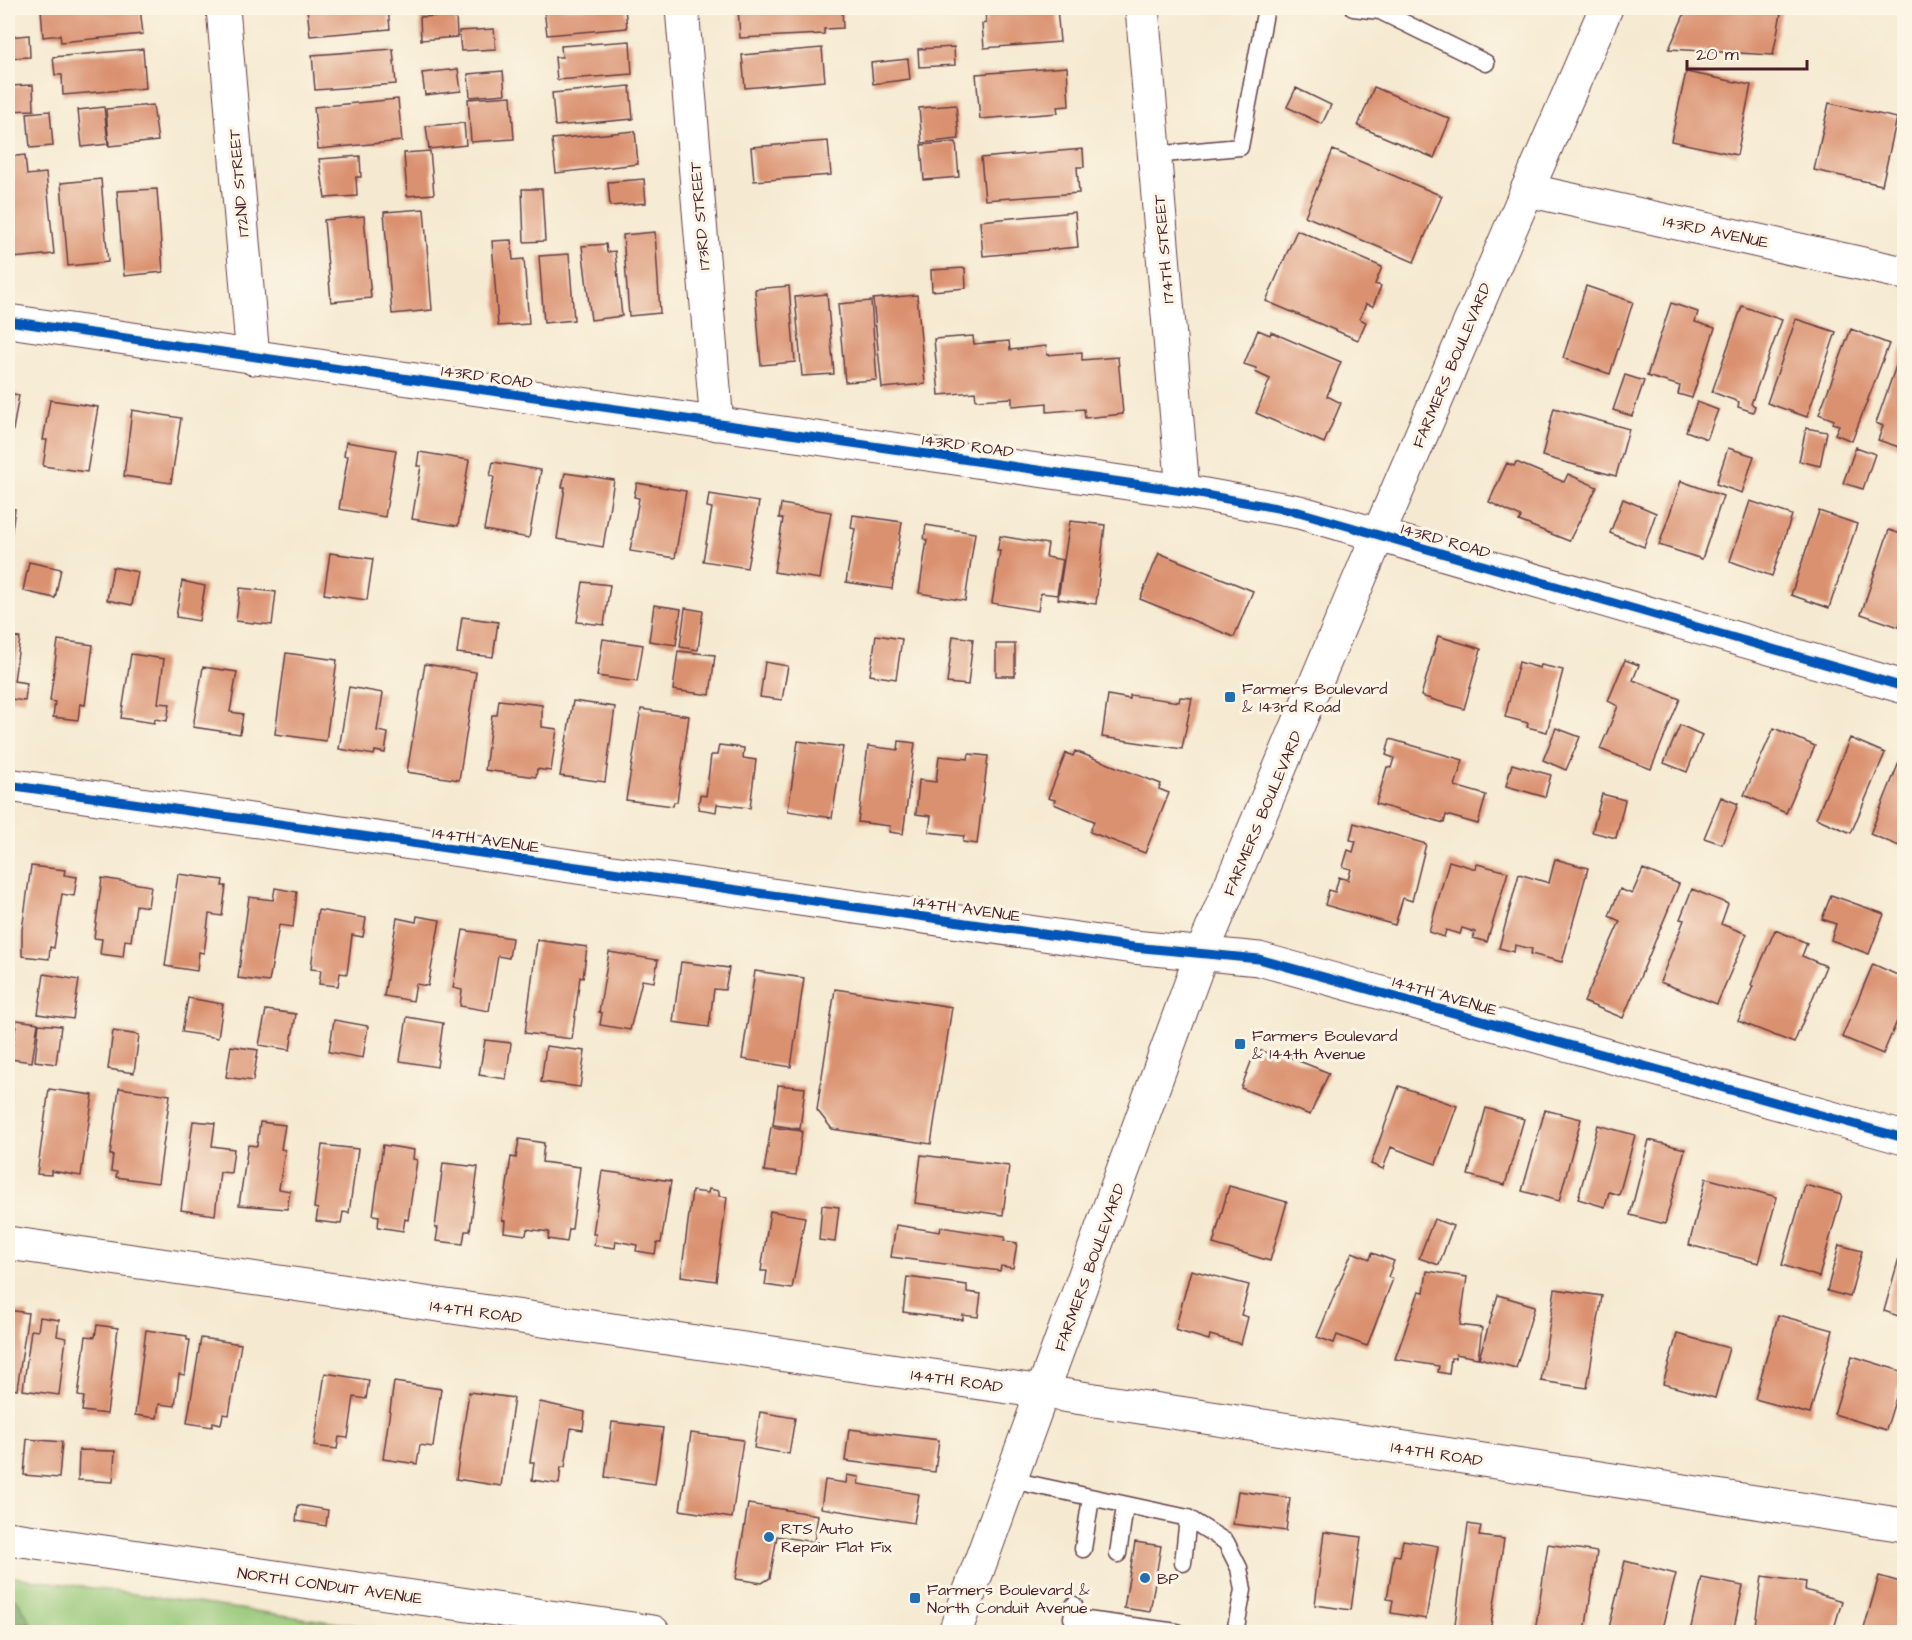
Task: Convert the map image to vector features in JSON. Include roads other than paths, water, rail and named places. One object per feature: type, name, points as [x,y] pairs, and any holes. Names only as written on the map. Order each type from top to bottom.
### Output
[{"type":"street","name":"172ND STREET","points":[[223,8],[253,358]]},
{"type":"street","name":"173RD STREET","points":[[682,8],[717,424]]},
{"type":"street","name":"174TH STREET","points":[[1142,8],[1183,492]]},
{"type":"street","name":"FARMERS BOULEVARD","points":[[955,1632],[1202,953],[1378,536],[1606,8]]},
{"type":"street","name":"143RD AVENUE","points":[[1527,190],[1905,273]]},
{"type":"street","name":"143RD ROAD","points":[[8,321],[1183,492],[1299,512],[1905,687]]},
{"type":"street","name":"144TH AVENUE","points":[[8,785],[1121,945],[1259,959],[1905,1138]]},
{"type":"street","name":"144TH ROAD","points":[[8,1243],[1043,1392],[1905,1525]]},
{"type":"street","name":"NORTH CONDUIT AVENUE","points":[[8,1538],[652,1632]]},
{"type":"lane","points":[[1154,154],[1240,147],[1266,8]]},
{"type":"lane","points":[[1353,8],[1381,9],[1486,63]]},
{"type":"lane","points":[[1011,1480],[1188,1518],[1226,1542],[1239,1568],[1243,1590],[1235,1632]]},
{"type":"lane","points":[[1083,1549],[1091,1498]]},
{"type":"lane","points":[[1118,1554],[1125,1506]]},
{"type":"lane","points":[[1183,1563],[1188,1518]]},
{"type":"lane","points":[[1074,1605],[1072,1618],[1110,1617],[1176,1629]]},
{"type":"place","name":"Farmers Boulevard & 143rd Road","points":[[1230,697]]},
{"type":"place","name":"Farmers Boulevard & 144th Avenue","points":[[1240,1044]]},
{"type":"place","name":"RTS Auto Repair Flat Fix","points":[[769,1537]]},
{"type":"place","name":"BP","points":[[1145,1578]]},
{"type":"place","name":"Farmers Boulevard & North Conduit Avenue","points":[[915,1598]]}]
